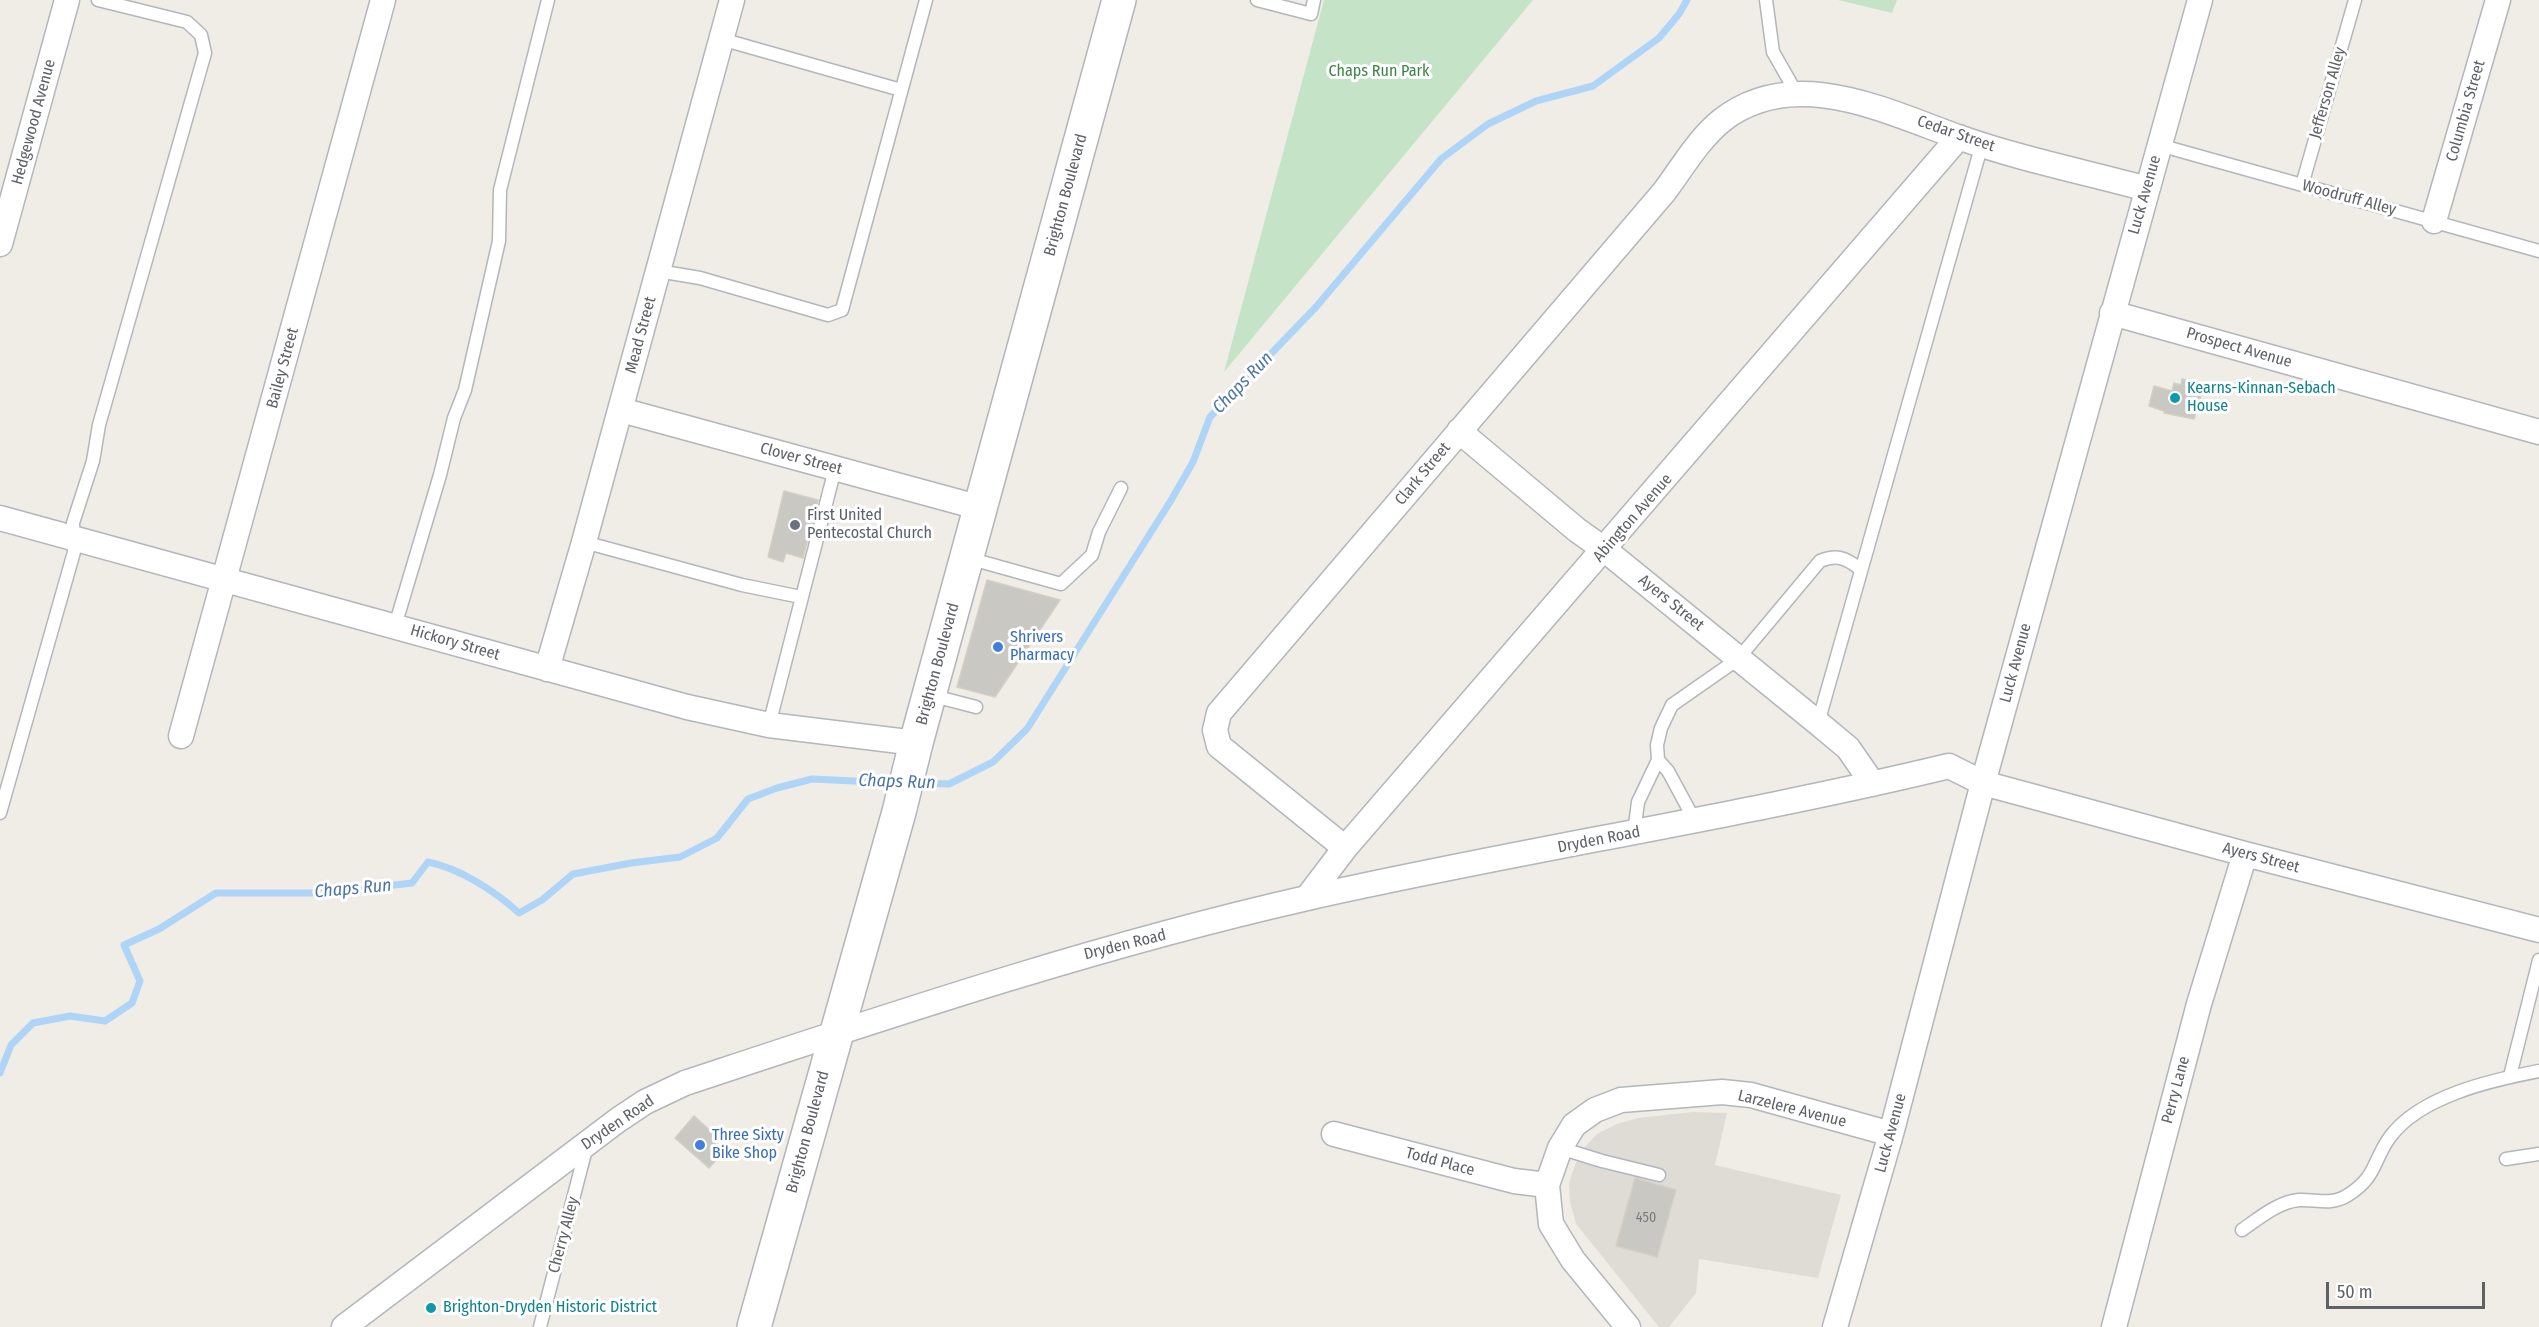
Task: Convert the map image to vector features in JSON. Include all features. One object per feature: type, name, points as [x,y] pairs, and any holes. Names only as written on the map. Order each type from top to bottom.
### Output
[{"type":"street","name":"Hedgewood Avenue","points":[[0,244],[67,0]]},
{"type":"street","name":"Bailey Street","points":[[181,736],[383,0]]},
{"type":"street","name":"Mead Street","points":[[547,669],[621,410],[732,0]]},
{"type":"street","name":"Brighton Boulevard","points":[[754,1327],[899,812],[929,694],[1119,0]]},
{"type":"street","name":"Luck Avenue","points":[[1835,1327],[1891,1134],[1983,783],[2200,0]]},
{"type":"street","name":"Columbia Street","points":[[2434,221],[2498,0]]},
{"type":"street","name":"Cedar Street","points":[[1764,100],[1797,94],[1841,97],[1888,110],[1982,144],[2147,189]]},
{"type":"street","name":"Clark Street","points":[[1345,848],[1219,746],[1215,730],[1219,713],[1664,192],[1707,134],[1722,120],[1743,108],[1764,100]]},
{"type":"street","name":"Abington Avenue","points":[[1306,898],[1345,848],[1605,550],[1959,137]]},
{"type":"street","name":"Prospect Avenue","points":[[2112,313],[2539,432]]},
{"type":"street","name":"Clover Street","points":[[621,410],[981,508]]},
{"type":"street","name":"Ayers Street","points":[[1459,431],[1577,530],[1605,550],[1848,748],[1873,784]]},
{"type":"street","name":"Hickory Street","points":[[0,518],[687,707],[914,754]]},
{"type":"street","name":"Dryden Road","points":[[344,1327],[645,1102],[686,1083],[835,1033],[1059,962],[1306,898],[1695,821],[1949,766],[1983,783]]},
{"type":"street","name":"Ayers Street","points":[[1983,783],[2539,930]]},
{"type":"street","name":"Perry Lane","points":[[2114,1327],[2199,1004],[2246,854]]},
{"type":"street","name":"Larzelere Avenue","points":[[1629,1327],[1574,1260],[1551,1224],[1547,1185],[1560,1148],[1574,1125],[1595,1110],[1621,1100],[1722,1092],[1751,1095],[1891,1134]]},
{"type":"street","name":"Todd Place","points":[[1334,1134],[1514,1181],[1547,1185]]},
{"type":"lane","points":[[0,813],[74,552],[73,523],[93,461],[99,425],[205,53],[201,35],[187,22],[98,0]]},
{"type":"lane","points":[[395,626],[440,475],[454,418],[465,390],[500,241],[500,190],[548,0]]},
{"type":"lane","points":[[658,271],[700,279],[828,315],[842,310],[926,0]]},
{"type":"lane","points":[[1257,0],[1311,14],[1314,0]]},
{"type":"lane","points":[[1766,0],[1773,52],[1797,94]]},
{"type":"lane","name":"Jefferson Alley","points":[[2302,185],[2355,0]]},
{"type":"lane","points":[[721,39],[902,90]]},
{"type":"lane","points":[[1818,723],[1982,144]]},
{"type":"lane","name":"Woodruff Alley","points":[[2159,145],[2539,251]]},
{"type":"lane","points":[[769,725],[835,469]]},
{"type":"lane","points":[[967,557],[1060,584],[1092,555],[1099,532],[1121,488]]},
{"type":"lane","points":[[584,542],[742,585],[801,597]]},
{"type":"lane","points":[[1634,833],[1638,802],[1658,760],[1657,745],[1661,728],[1672,705],[1738,658],[1820,561],[1832,556],[1847,559],[1860,569]]},
{"type":"lane","points":[[929,694],[976,707]]},
{"type":"lane","points":[[1658,760],[1668,771],[1695,821]]},
{"type":"lane","points":[[2510,1076],[2539,960]]},
{"type":"lane","points":[[2242,1230],[2273,1209],[2287,1203],[2300,1200],[2327,1203],[2347,1196],[2369,1178],[2390,1137],[2407,1120],[2426,1107],[2455,1094],[2510,1076],[2539,1071]]},
{"type":"lane","name":"Cherry Alley","points":[[540,1327],[588,1143]]},
{"type":"lane","points":[[1560,1148],[1659,1175]]},
{"type":"lane","points":[[2506,1159],[2539,1154]]},
{"type":"shaded area","points":[[1693,1112],[1727,1113],[1715,1165],[1841,1195],[1818,1278],[1699,1259],[1696,1293],[1669,1327],[1659,1327],[1576,1224],[1570,1202],[1569,1183],[1584,1148],[1597,1134],[1617,1124],[1638,1118]]},
{"type":"green space","name":"Chaps Run Park","points":[[1324,0],[1533,0],[1224,372]]},
{"type":"green space","points":[[1838,0],[1897,0],[1892,13]]},
{"type":"building","name":"Kearns-Kinnan-Sebach House","points":[[2182,379],[2204,385],[2194,419],[2164,413],[2164,411],[2149,406],[2154,386],[2172,391],[2174,383],[2181,385]]},
{"type":"building","name":"First United Pentecostal Church","points":[[784,491],[818,500],[803,558],[786,553],[783,562],[768,557]]},
{"type":"building","name":"Shrivers Pharmacy","points":[[987,580],[1060,600],[995,697],[957,687]]},
{"type":"building","name":"Three Sixty Bike Shop","points":[[694,1116],[715,1135],[711,1140],[724,1151],[709,1168],[675,1138]]},
{"type":"building","points":[[1635,1178],[1676,1190],[1657,1257],[1616,1246]]},
{"type":"waterway","name":"Chaps Run","points":[[916,783],[949,784],[993,762],[1027,729],[1170,502],[1193,462],[1210,417],[1316,307],[1441,159],[1488,124],[1536,101],[1593,86],[1659,38],[1679,14],[1687,0]]},
{"type":"waterway","name":"Chaps Run","points":[[0,1073],[11,1045],[33,1023],[70,1016],[105,1021],[132,1003],[140,981],[124,945],[159,929],[216,893],[328,893],[412,883],[428,862],[464,875],[519,913],[542,900],[573,874],[680,857],[717,838],[748,799],[777,788],[812,779],[896,783]]},
{"type":"place","name":"Kearns-Kinnan-Sebach House","points":[[2175,398]]},
{"type":"place","name":"First United Pentecostal Church","points":[[795,525]]},
{"type":"place","name":"Shrivers Pharmacy","points":[[998,647]]},
{"type":"place","name":"Three Sixty Bike Shop","points":[[700,1145]]},
{"type":"place","name":"Brighton-Dryden Historic District","points":[[431,1308]]}]
